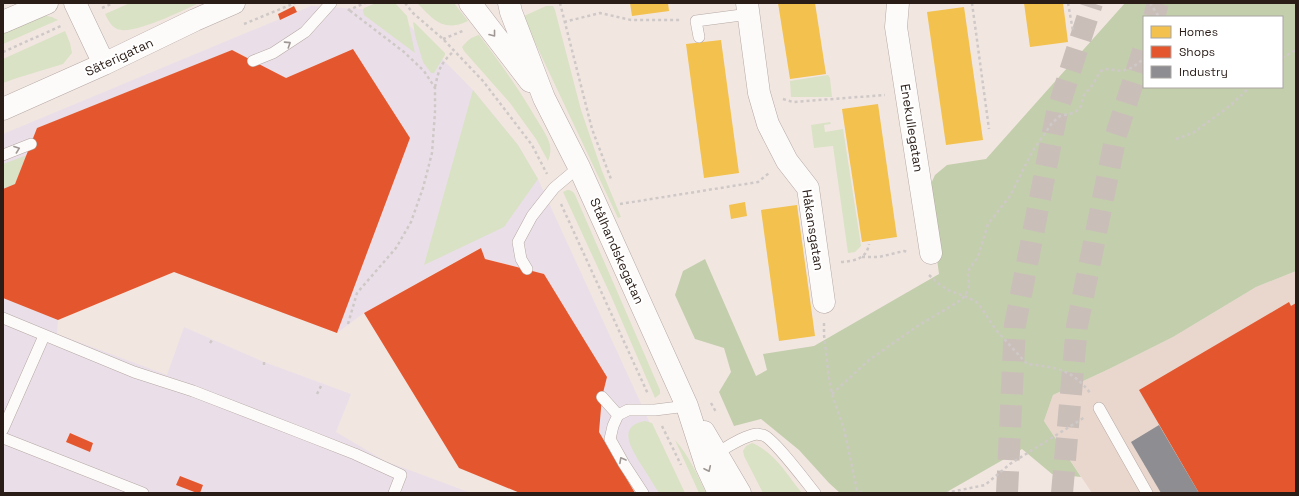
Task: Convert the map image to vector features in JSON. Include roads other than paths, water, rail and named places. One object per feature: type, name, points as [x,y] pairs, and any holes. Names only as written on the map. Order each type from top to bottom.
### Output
[{"type":"street","points":[[3,22],[47,3]]},
{"type":"street","name":"Säterigatan","points":[[3,109],[104,64],[234,3]]},
{"type":"street","name":"Stålhandskegatan","points":[[470,3],[544,98]]},
{"type":"street","name":"Stålhandskegatan","points":[[509,3],[511,12],[544,98],[579,167],[687,406],[706,465],[719,493]]},
{"type":"street","name":"Enekullegatan","points":[[898,3],[896,26],[907,94],[926,254]]},
{"type":"street","name":"Håkansgatan","points":[[748,9],[759,93],[768,124],[787,160],[808,188],[824,302]]},
{"type":"street","points":[[78,10],[104,64]]},
{"type":"street","name":"Stålhandskegatan","points":[[687,406],[724,449],[740,493]]},
{"type":"lane","points":[[253,61],[273,53],[305,32],[331,3]]},
{"type":"lane","points":[[699,37],[696,21],[748,9]]},
{"type":"lane","points":[[3,154],[31,144]]},
{"type":"lane","points":[[527,270],[521,259],[518,242],[532,216],[554,188],[579,167]]},
{"type":"lane","points":[[3,318],[134,372],[193,391],[355,454],[401,474],[394,493]]},
{"type":"lane","points":[[3,429],[44,336]]},
{"type":"lane","points":[[602,397],[618,415]]},
{"type":"lane","points":[[643,493],[610,439],[613,426],[618,415],[628,410],[654,410],[687,406]]},
{"type":"lane","points":[[1099,408],[1147,493]]},
{"type":"lane","points":[[724,449],[744,438],[757,434],[764,435],[794,466],[815,493]]},
{"type":"lane","points":[[3,438],[143,493]]},
{"type":"tunnel","points":[[1007,493],[1015,325],[1057,112],[1092,3]]},
{"type":"tunnel","points":[[1154,16],[1158,3]]},
{"type":"tunnel","points":[[1062,493],[1077,326],[1116,135],[1143,51]]}]
